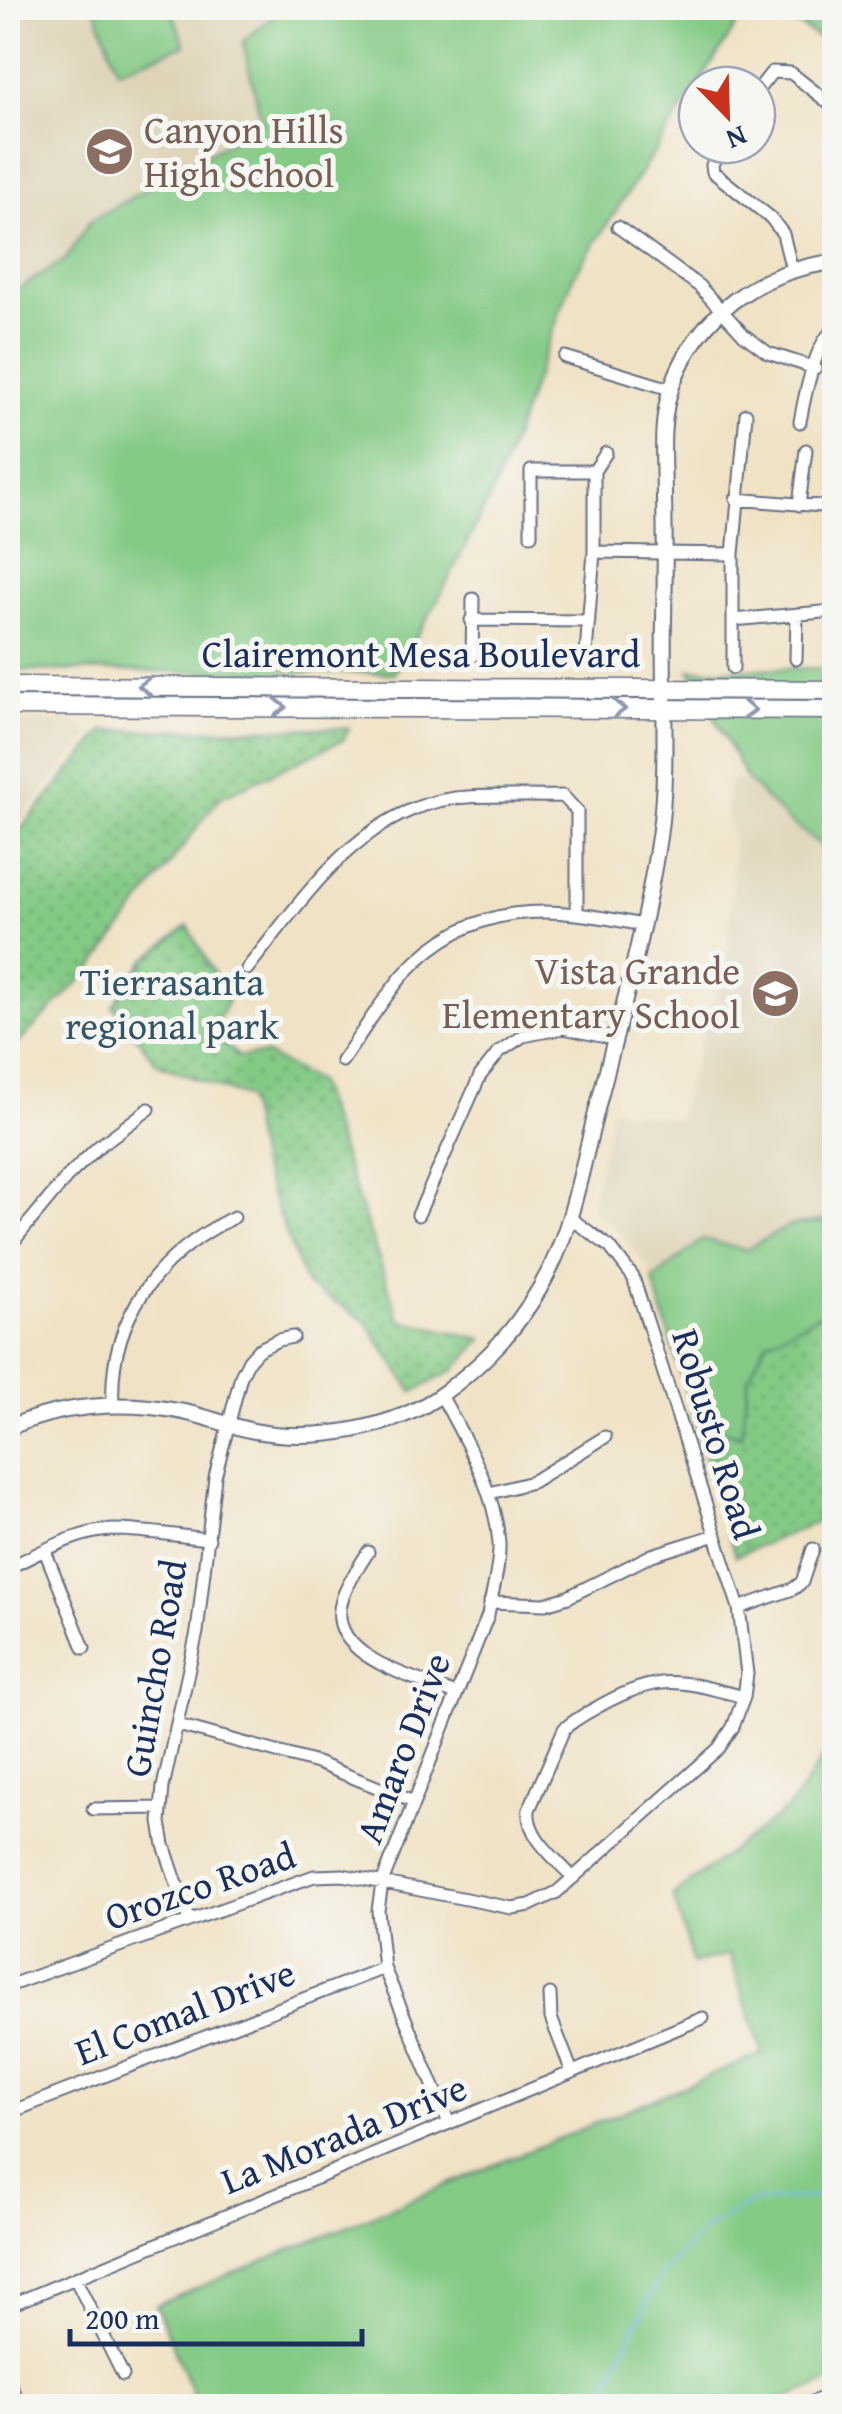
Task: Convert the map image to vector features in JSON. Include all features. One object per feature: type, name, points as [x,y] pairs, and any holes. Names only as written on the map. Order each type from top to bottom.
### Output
[{"type":"highway","points":[[814,2406],[834,2399]]},
{"type":"main road","name":"Clairemont Mesa Boulevard","points":[[8,686],[834,690]]},
{"type":"main road","name":"Clairemont Mesa Boulevard","points":[[8,706],[834,710]]},
{"type":"street","points":[[777,72],[790,73],[834,107]]},
{"type":"street","points":[[712,165],[718,179],[771,218],[782,234],[792,270]]},
{"type":"street","points":[[618,227],[699,286],[744,335],[768,353],[815,368]]},
{"type":"street","points":[[8,1428],[55,1412],[113,1404],[178,1411],[280,1434],[310,1435],[366,1427],[441,1395],[484,1361],[504,1339],[552,1266],[570,1218],[642,924],[659,835],[664,435],[670,390],[690,346],[720,310],[755,284],[792,270],[834,262]]},
{"type":"street","points":[[800,422],[806,390],[824,338],[834,330]]},
{"type":"street","points":[[564,357],[670,390]]},
{"type":"street","points":[[733,668],[733,554],[746,414]]},
{"type":"street","points":[[798,504],[806,450]]},
{"type":"street","points":[[586,652],[594,552],[594,471],[606,453]]},
{"type":"street","points":[[531,536],[531,471],[594,471]]},
{"type":"street","points":[[736,499],[834,507]]},
{"type":"street","points":[[594,552],[733,554]]},
{"type":"street","points":[[472,657],[473,599]]},
{"type":"street","points":[[732,620],[834,611]]},
{"type":"street","points":[[796,659],[797,614]]},
{"type":"street","points":[[472,620],[589,621]]},
{"type":"street","points":[[247,969],[338,857],[373,830],[410,812],[454,798],[563,796],[574,805],[577,911]]},
{"type":"street","points":[[342,1061],[403,975],[431,948],[475,923],[518,912],[577,911],[642,924]]},
{"type":"street","points":[[418,1215],[480,1076],[499,1052],[523,1036],[564,1028],[615,1039]]},
{"type":"street","points":[[8,1248],[67,1177],[98,1147],[149,1109]]},
{"type":"street","points":[[113,1404],[112,1370],[118,1340],[136,1302],[182,1249],[234,1217]]},
{"type":"street","name":"Robusto Road","points":[[570,1218],[610,1248],[633,1277],[738,1608],[747,1674],[744,1698]]},
{"type":"street","name":"Guincho Road","points":[[189,1920],[164,1845],[161,1808],[198,1632],[215,1477],[241,1376],[249,1360],[268,1344],[293,1337]]},
{"type":"street","name":"Amaro Drive","points":[[441,1395],[490,1493],[499,1544],[490,1602],[382,1884],[378,1912],[384,1968],[449,2123]]},
{"type":"street","points":[[490,1493],[532,1482],[605,1437]]},
{"type":"street","points":[[8,1568],[66,1541],[112,1530],[209,1539]]},
{"type":"street","points":[[490,1602],[545,1604],[568,1597],[652,1556],[716,1535]]},
{"type":"street","points":[[738,1608],[793,1589],[802,1582],[813,1549]]},
{"type":"street","points":[[45,1551],[84,1648]]},
{"type":"street","points":[[368,1552],[342,1598],[338,1621],[344,1637],[360,1653],[455,1694]]},
{"type":"street","points":[[573,1878],[532,1832],[528,1821],[528,1810],[564,1729],[634,1688],[664,1681],[687,1682],[744,1698]]},
{"type":"street","name":"Orozco Road","points":[[8,1986],[314,1876],[343,1876],[512,1908],[530,1905],[557,1892],[720,1748],[744,1698]]},
{"type":"street","points":[[178,1725],[317,1763],[414,1802]]},
{"type":"street","points":[[94,1809],[161,1808]]},
{"type":"street","name":"El Comal Drive","points":[[8,2113],[384,1968]]},
{"type":"street","points":[[550,1994],[551,2018],[572,2072]]},
{"type":"street","name":"La Morada Drive","points":[[8,2306],[704,2018]]},
{"type":"street","points":[[75,2278],[122,2375]]},
{"type":"street","points":[[8,2379],[19,2406]]},
{"type":"shaded area","name":"Canyon Hills High School","points":[[8,8],[283,8],[243,42],[262,123],[90,221],[66,259],[8,296]]},
{"type":"shaded area","points":[[75,720],[89,736],[8,833],[8,721]]},
{"type":"shaded area","name":"Vista Grande Elementary School","points":[[730,781],[751,781],[786,819],[834,855],[834,1220],[771,1235],[745,1250],[703,1239],[653,1280],[648,1265],[623,1235],[591,1207],[612,1109],[677,1120],[728,953],[734,846],[726,809],[727,789]]},
{"type":"green space","points":[[95,8],[171,8],[185,45],[118,70]]},
{"type":"green space","points":[[283,8],[748,8],[711,65],[677,65],[677,117],[573,277],[495,487],[438,600],[395,673],[8,670],[8,296],[66,259],[90,221],[262,123],[243,42]]},
{"type":"green space","points":[[779,8],[834,8],[834,49],[800,26],[771,20]]},
{"type":"green space","points":[[834,668],[834,855],[786,819],[747,780],[690,670]]},
{"type":"green space","name":"Tierrasanta regional park","points":[[349,728],[343,740],[219,798],[92,969],[8,1053],[8,844],[104,731]]},
{"type":"green space","name":"Tierrasanta regional park","points":[[188,926],[228,1000],[212,1033],[239,1057],[265,1054],[317,1082],[400,1320],[483,1339],[453,1371],[413,1392],[365,1320],[306,1285],[259,1163],[247,1098],[157,1064],[113,1006],[145,960]]},
{"type":"green space","points":[[834,1220],[834,1318],[826,1311],[748,1379],[742,1437],[695,1421],[653,1280],[703,1239],[745,1250],[791,1225]]},
{"type":"green space","points":[[826,1311],[834,1318],[834,1515],[735,1556],[695,1421],[741,1436],[748,1379],[766,1342]]},
{"type":"green space","points":[[834,1703],[834,2380],[764,2406],[198,2406],[156,2305],[763,2054],[729,1954],[693,1964],[673,1895],[790,1807],[829,1749]]},
{"type":"waterway","points":[[600,2398],[661,2274],[706,2228],[752,2202],[831,2195],[834,2189]]},
{"type":"place","name":"Canyon Hills High School","points":[[109,152]]},
{"type":"place","name":"Vista Grande Elementary School","points":[[775,993]]}]
